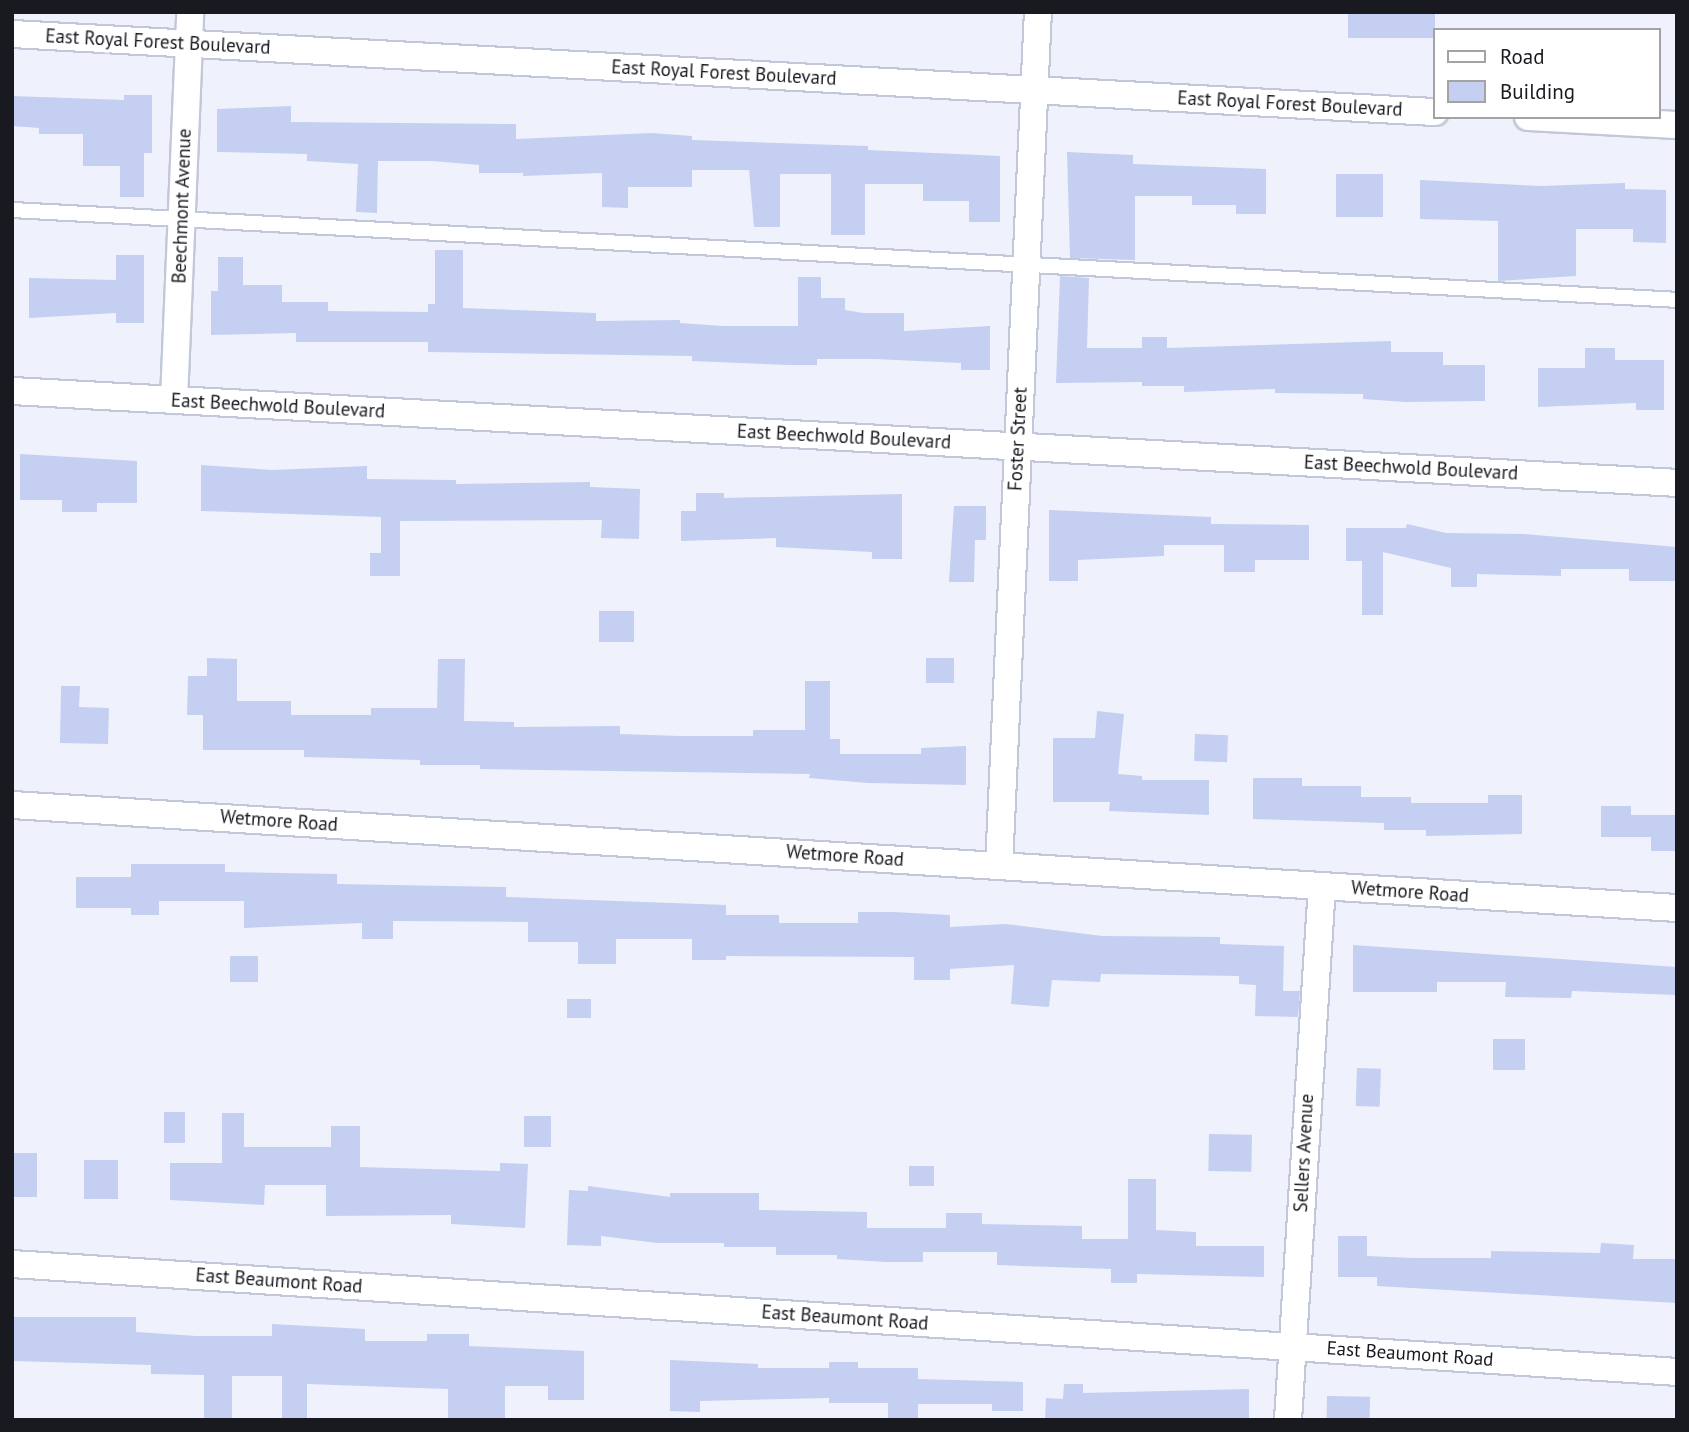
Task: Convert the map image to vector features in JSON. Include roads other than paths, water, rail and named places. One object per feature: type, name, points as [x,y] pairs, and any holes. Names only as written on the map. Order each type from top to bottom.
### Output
[{"type":"street","name":"Beechmont Avenue","points":[[174,400],[190,12]]},
{"type":"street","name":"Foster Street","points":[[999,866],[1038,12]]},
{"type":"street","name":"East Royal Forest Boulevard","points":[[12,34],[1434,112]]},
{"type":"street","points":[[1565,119],[1677,125]]},
{"type":"street","name":"East Beechwold Boulevard","points":[[12,391],[1677,483]]},
{"type":"street","name":"Wetmore Road","points":[[12,804],[1677,908]]},
{"type":"street","name":"Sellers Avenue","points":[[1288,1420],[1322,886]]},
{"type":"street","name":"East Beaumont Road","points":[[12,1264],[1677,1372]]},
{"type":"lane","points":[[12,211],[1677,300]]}]
